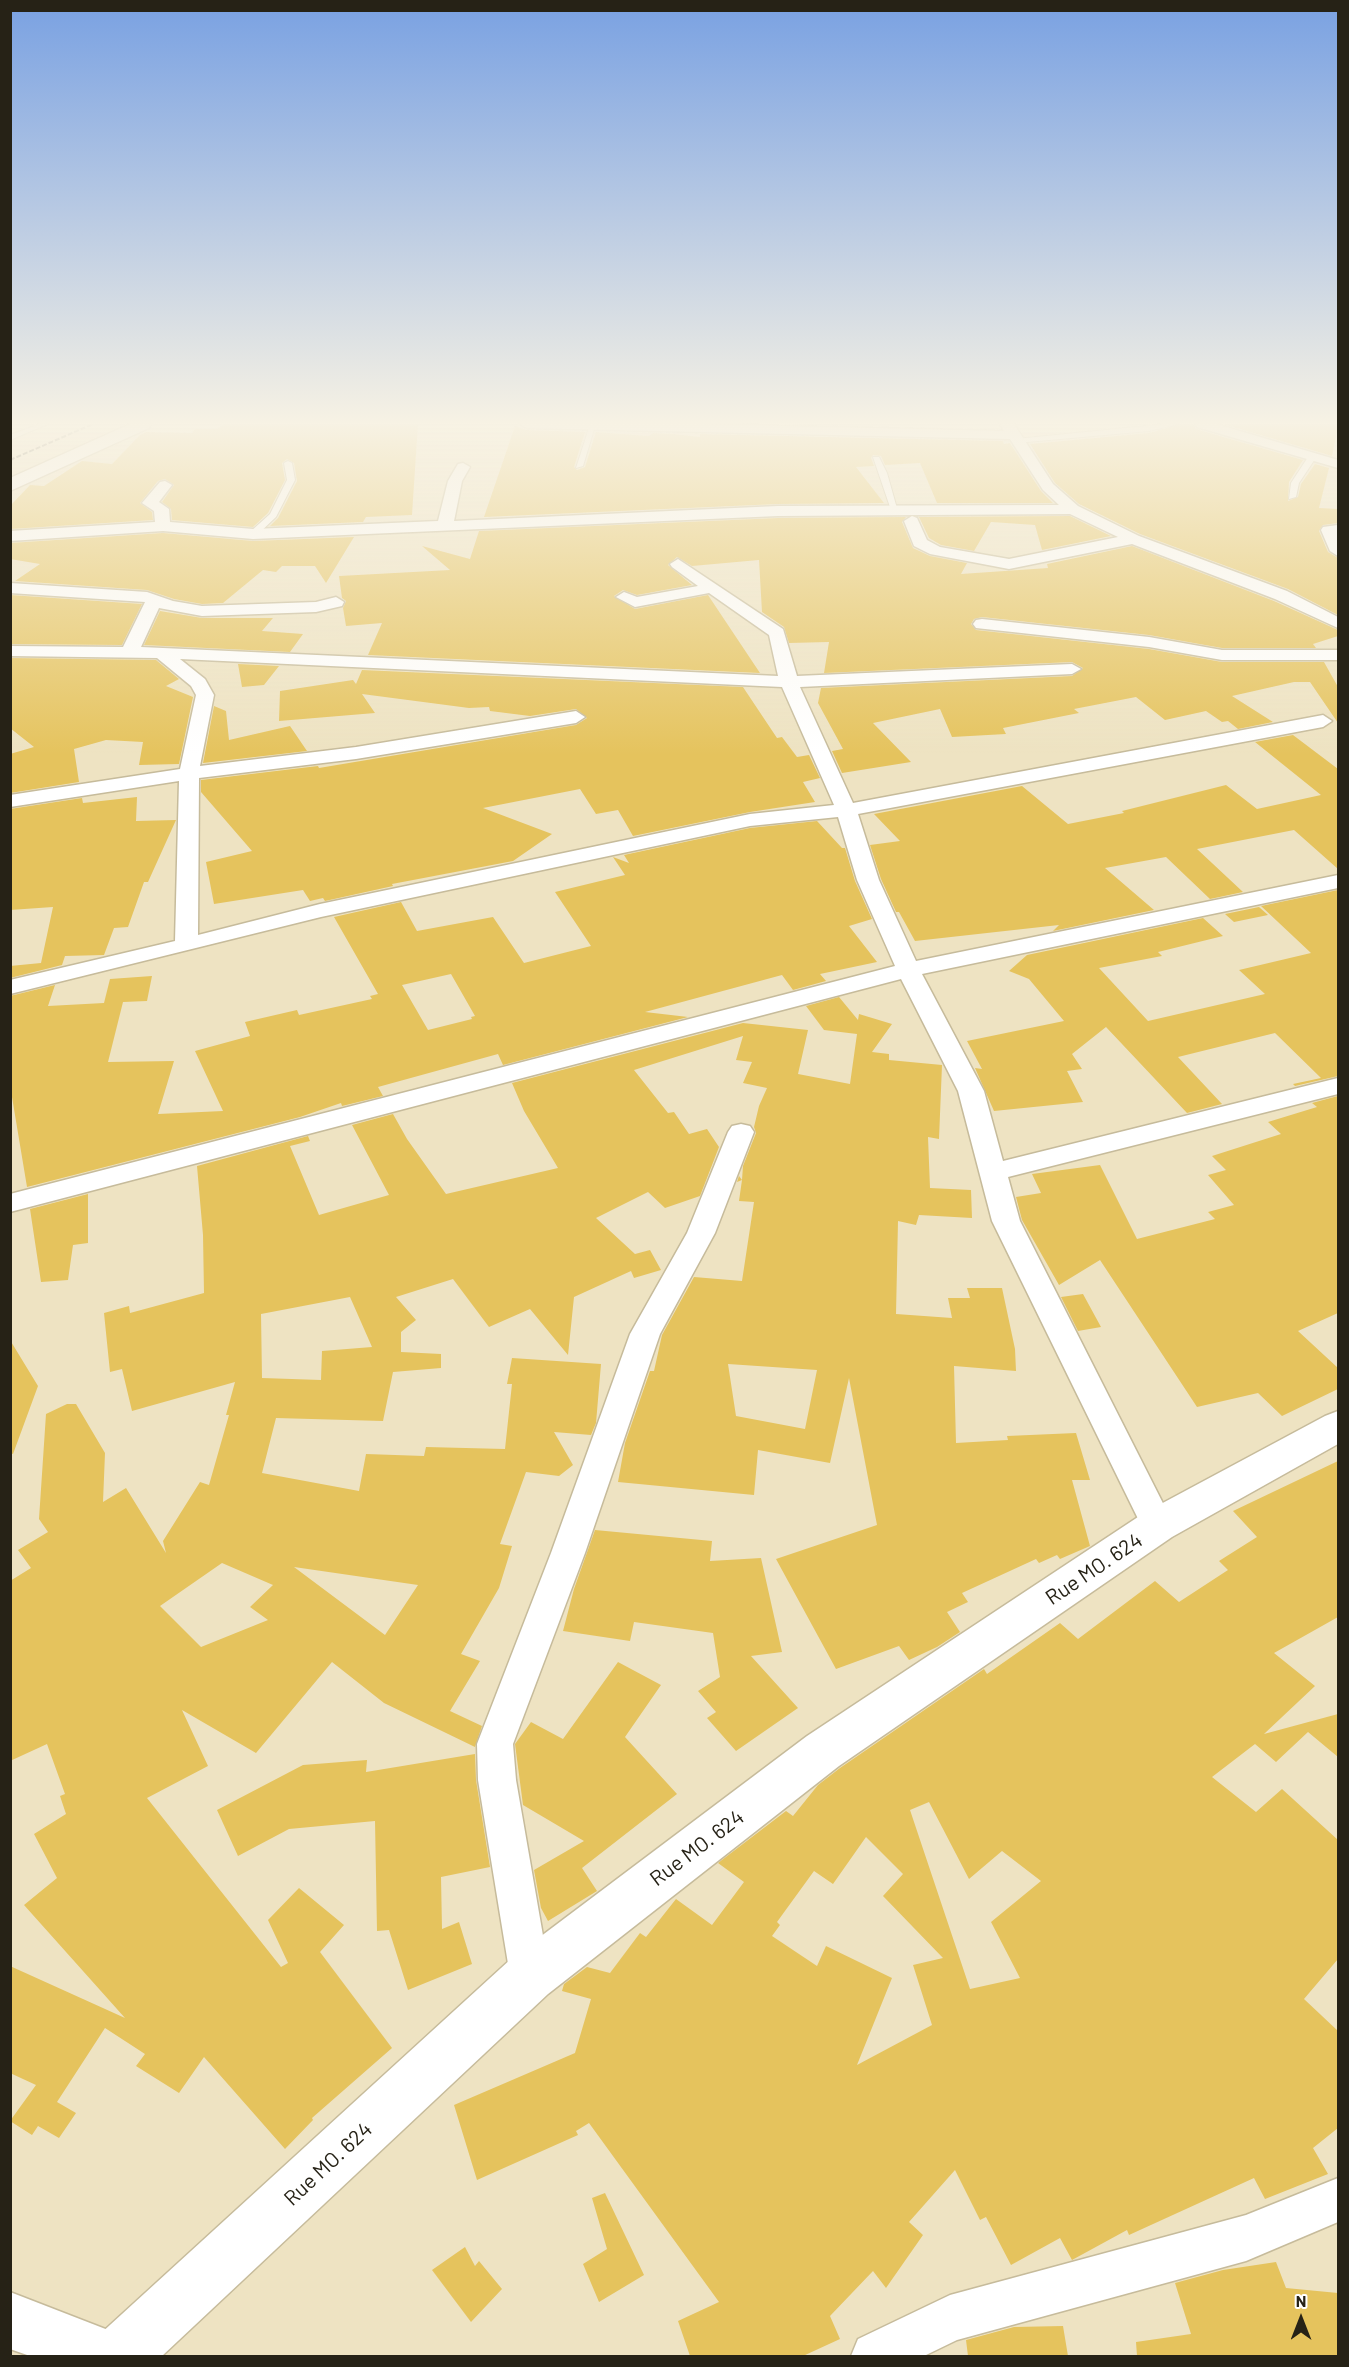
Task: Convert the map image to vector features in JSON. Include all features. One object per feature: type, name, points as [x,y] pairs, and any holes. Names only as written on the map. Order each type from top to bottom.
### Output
[{"type":"street","points":[[10,536],[33,534]]},
{"type":"street","points":[[917,534],[920,543],[936,550],[1009,564],[1133,539]]},
{"type":"street","points":[[1124,534],[1281,595],[1338,623]]},
{"type":"street","points":[[1331,534],[1338,551]]},
{"type":"street","points":[[678,564],[777,633],[789,682],[846,810],[868,880],[908,970],[970,1091],[1006,1221],[1158,1525]]},
{"type":"street","points":[[10,588],[147,597],[169,606],[202,611],[316,607],[336,602]]},
{"type":"street","points":[[624,597],[635,602],[646,602],[711,588]]},
{"type":"street","points":[[130,652],[154,600]]},
{"type":"street","points":[[982,624],[1149,642],[1222,655],[1315,653],[1338,655]]},
{"type":"street","points":[[10,651],[160,653],[789,682],[1072,669]]},
{"type":"street","points":[[10,667],[40,651]]},
{"type":"street","points":[[160,653],[199,683],[205,695],[189,774],[186,945]]},
{"type":"street","points":[[10,801],[189,774],[356,753],[576,717]]},
{"type":"street","points":[[10,987],[39,982],[320,911],[750,820],[846,810],[1323,721]]},
{"type":"street","points":[[10,1203],[908,970],[1338,881]]},
{"type":"street","points":[[993,1172],[1338,1086]]},
{"type":"street","points":[[530,1976],[497,1780],[495,1744],[568,1553],[645,1334],[701,1233],[741,1132]]},
{"type":"street","name":"Rue MO. 624","points":[[120,2356],[530,1976],[823,1751],[1158,1525],[1338,1426]]},
{"type":"street","points":[[874,2356],[950,2318],[1246,2238],[1338,2200]]},
{"type":"street","points":[[19,2335],[100,2356]]},
{"type":"building","points":[[141,534],[179,534],[253,541],[354,537],[326,583],[315,566],[282,566],[276,572],[263,570],[223,603],[202,604],[174,599],[147,590],[15,581],[40,564],[10,559],[10,543]]},
{"type":"building","points":[[478,534],[907,534],[913,548],[930,556],[967,563],[961,574],[1048,568],[1047,564],[1132,546],[1274,601],[1338,630],[1338,636],[1313,644],[1316,648],[1222,648],[1149,635],[982,617],[974,619],[971,624],[976,630],[1149,649],[1222,662],[1324,662],[1338,687],[1338,723],[1310,682],[1294,682],[1232,696],[1273,722],[1238,729],[1228,721],[1222,722],[1206,711],[1165,720],[1136,697],[1074,709],[1079,713],[1003,728],[1006,734],[952,737],[940,709],[873,723],[911,762],[842,773],[832,751],[843,749],[818,703],[821,688],[1072,676],[1083,668],[1072,662],[824,673],[829,642],[789,643],[784,627],[762,612],[759,560],[692,566],[677,557],[668,565],[692,585],[637,595],[623,590],[614,596],[635,609],[708,595],[760,673],[368,655],[382,623],[346,626],[343,608],[346,601],[342,598],[339,576],[450,570],[422,546],[470,559]]},
{"type":"building","points":[[927,534],[984,534],[974,551],[941,545]]},
{"type":"building","points":[[1038,534],[1111,536],[1042,550]]},
{"type":"building","points":[[1141,534],[1320,534],[1328,552],[1338,558],[1338,615],[1288,589]]},
{"type":"building","points":[[10,595],[142,604],[122,645],[10,644]]},
{"type":"building","points":[[160,611],[202,618],[273,618],[262,631],[303,634],[290,652],[144,645]]},
{"type":"building","points":[[10,658],[156,660],[179,679],[166,686],[193,697],[179,764],[139,765],[143,742],[106,740],[74,749],[79,782],[10,793],[10,754],[34,747],[10,728]]},
{"type":"building","points":[[238,664],[279,666],[264,685],[242,687]]},
{"type":"building","points":[[362,670],[743,687],[777,738],[782,737],[797,757],[809,755],[820,778],[803,782],[815,802],[750,812],[633,836],[618,810],[596,814],[580,789],[483,808],[552,834],[513,861],[392,884],[393,886],[325,901],[323,898],[310,901],[303,890],[214,904],[206,862],[252,851],[201,792],[201,780],[318,766],[319,768],[576,725],[587,718],[576,709],[530,716],[490,711],[489,707],[469,708],[362,694],[375,713],[279,721],[280,691],[353,680],[356,684]]},
{"type":"building","points":[[214,706],[226,711],[229,740],[290,726],[307,751],[203,763]]},
{"type":"building","points":[[1293,735],[1338,769],[1338,869],[1294,830],[1197,849],[1243,892],[1210,899],[1166,857],[1105,868],[1154,910],[1053,931],[1059,925],[915,941],[899,912],[896,912],[881,879],[870,845],[900,841],[874,814],[1022,786],[1068,824],[1124,813],[1122,811],[1226,785],[1257,809],[1321,795],[1255,742]]},
{"type":"building","points":[[137,797],[136,821],[176,820],[148,882],[144,882],[128,927],[114,928],[104,955],[65,956],[62,965],[10,978],[10,966],[41,963],[53,907],[10,910],[10,809],[82,798],[83,803]]},
{"type":"building","points":[[817,821],[842,848],[845,848],[855,881],[872,919],[849,926],[877,962],[820,974],[826,981],[793,990],[782,975],[645,1012],[688,1017],[503,1065],[498,1054],[378,1087],[383,1096],[342,1106],[341,1103],[300,1117],[27,1187],[10,1085],[10,996],[55,985],[48,1006],[104,1003],[110,979],[152,976],[147,1001],[123,1002],[108,1062],[174,1061],[158,1114],[223,1111],[195,1051],[250,1036],[245,1022],[297,1010],[299,1015],[372,999],[370,996],[378,994],[334,917],[401,902],[417,931],[493,917],[524,963],[591,946],[555,892],[625,875],[613,857],[629,863],[624,855],[750,828]],"holes":[[[451,974],[475,1016],[471,1017],[472,1019],[428,1030],[402,985]]]},
{"type":"building","points":[[1338,890],[1338,1076],[1295,1086],[1293,1084],[1321,1078],[1275,1033],[1178,1057],[1222,1104],[1187,1113],[1106,1027],[1072,1054],[1082,1069],[1067,1071],[1083,1102],[994,1111],[975,1068],[982,1069],[967,1041],[1064,1021],[1029,979],[1009,971],[1027,955],[1203,918],[1223,936],[1158,952],[1162,956],[1099,968],[1148,1021],[1265,994],[1239,970],[1311,953],[1261,906]]},
{"type":"building","points":[[1259,907],[1268,915],[1234,922],[1225,914]]},
{"type":"building","points":[[839,997],[858,1020],[859,1014],[892,1024],[872,1052],[889,1054],[889,1060],[942,1065],[939,1139],[928,1137],[930,1188],[971,1190],[972,1218],[919,1215],[916,1225],[898,1221],[896,1314],[952,1318],[948,1298],[970,1298],[967,1288],[1002,1288],[1015,1349],[1016,1371],[954,1366],[956,1443],[1008,1440],[1007,1436],[1076,1433],[1090,1480],[1072,1480],[1090,1546],[1060,1559],[1057,1555],[1039,1563],[1036,1559],[962,1593],[968,1602],[947,1612],[960,1632],[937,1647],[909,1660],[899,1646],[836,1669],[776,1559],[877,1525],[849,1378],[830,1463],[758,1450],[754,1495],[618,1482],[625,1443],[650,1371],[654,1371],[662,1335],[694,1277],[742,1281],[754,1202],[739,1201],[743,1166],[756,1133],[754,1127],[759,1106],[767,1088],[743,1083],[752,1062],[736,1060],[743,1036],[634,1070],[668,1113],[674,1112],[689,1134],[707,1129],[719,1147],[700,1196],[665,1208],[648,1192],[596,1218],[635,1254],[650,1250],[661,1270],[634,1278],[631,1271],[574,1297],[568,1355],[530,1309],[489,1327],[453,1279],[396,1297],[416,1320],[401,1332],[401,1352],[441,1354],[441,1368],[393,1372],[383,1421],[276,1418],[262,1473],[359,1491],[366,1454],[424,1456],[426,1447],[505,1449],[512,1384],[507,1384],[512,1358],[601,1364],[596,1423],[591,1435],[554,1432],[573,1465],[559,1476],[526,1472],[500,1544],[512,1546],[499,1588],[461,1654],[480,1661],[450,1711],[482,1726],[475,1747],[384,1703],[332,1662],[256,1753],[182,1710],[208,1766],[147,1798],[281,1967],[288,1963],[268,1920],[299,1888],[344,1925],[320,1952],[392,2048],[312,2118],[313,2120],[285,2149],[204,2057],[179,2093],[136,2066],[145,2054],[105,2028],[57,2102],[76,2113],[59,2138],[38,2126],[32,2135],[10,2121],[36,2085],[10,2073],[10,1966],[125,2018],[24,1905],[57,1878],[34,1834],[66,1814],[60,1796],[65,1794],[47,1744],[10,1761],[10,1581],[31,1568],[18,1550],[48,1532],[39,1519],[46,1414],[67,1404],[76,1404],[105,1453],[103,1502],[126,1488],[166,1553],[163,1541],[200,1482],[209,1485],[229,1415],[226,1415],[235,1382],[132,1411],[122,1369],[110,1372],[104,1313],[129,1306],[130,1313],[204,1293],[203,1235],[197,1166],[308,1136],[310,1141],[290,1146],[319,1215],[389,1195],[352,1125],[393,1114],[407,1139],[446,1194],[558,1168],[524,1111],[512,1083],[743,1023],[808,1030],[798,1074],[850,1084],[857,1034],[824,1030],[806,1006]],"holes":[[[350,1297],[372,1347],[322,1351],[321,1380],[262,1378],[261,1314]],[[728,1364],[817,1370],[805,1429],[736,1416]],[[222,1563],[273,1585],[250,1607],[268,1620],[201,1647],[160,1606]],[[294,1567],[418,1585],[385,1635]]]},
{"type":"building","points":[[1338,1096],[1338,1313],[1298,1331],[1338,1368],[1338,1389],[1282,1416],[1258,1393],[1197,1407],[1100,1260],[1059,1285],[1022,1220],[1016,1197],[1041,1193],[1032,1174],[1100,1165],[1137,1239],[1215,1219],[1208,1212],[1234,1205],[1208,1175],[1226,1170],[1212,1156],[1281,1134],[1268,1122],[1317,1107],[1312,1103]]},
{"type":"building","points":[[88,1194],[88,1243],[73,1245],[68,1280],[41,1282],[30,1209]]},
{"type":"building","points":[[1083,1294],[1101,1327],[1078,1331],[1061,1297]]},
{"type":"building","points":[[10,1340],[38,1386],[13,1454],[10,1453]]},
{"type":"building","points":[[1338,1461],[1338,1617],[1274,1653],[1315,1686],[1264,1734],[1338,1714],[1338,1757],[1308,1732],[1276,1762],[1255,1744],[1212,1777],[1256,1812],[1282,1789],[1338,1840],[1338,1959],[1304,1999],[1338,2031],[1338,2128],[1313,2148],[1328,2174],[1265,2199],[1254,2178],[1129,2235],[1127,2230],[1072,2260],[1060,2238],[1011,2265],[986,2217],[980,2220],[955,2170],[909,2222],[923,2235],[886,2288],[873,2271],[830,2316],[840,2339],[803,2356],[690,2356],[678,2321],[719,2302],[589,2123],[576,2131],[578,2135],[477,2180],[454,2105],[575,2053],[591,1999],[562,1991],[564,1984],[587,1967],[610,1973],[640,1933],[646,1937],[676,1899],[712,1925],[744,1882],[718,1863],[786,1811],[793,1816],[818,1785],[840,1768],[984,1669],[987,1674],[1060,1623],[1078,1639],[1155,1581],[1179,1602],[1228,1570],[1219,1561],[1257,1537],[1233,1511]],"holes":[[[929,1802],[969,1879],[1002,1851],[1041,1881],[991,1922],[1020,1978],[970,1989],[910,1810]],[[866,1837],[903,1874],[883,1896],[943,1958],[913,1965],[932,2025],[857,2065],[892,1978],[826,1946],[817,1966],[772,1936],[780,1925],[777,1922],[814,1871],[833,1884]]]},
{"type":"building","points":[[595,1530],[712,1541],[710,1561],[761,1558],[782,1652],[751,1656],[798,1708],[736,1751],[707,1718],[716,1712],[698,1691],[720,1677],[713,1633],[634,1622],[630,1641],[563,1631],[574,1589]]},
{"type":"building","points":[[618,1662],[661,1685],[625,1737],[677,1794],[582,1868],[597,1891],[548,1921],[541,1908],[534,1870],[584,1841],[523,1805],[515,1744],[531,1722],[563,1739]]},
{"type":"building","points":[[475,1754],[476,1780],[490,1867],[441,1877],[442,1929],[459,1922],[472,1964],[408,1990],[389,1930],[377,1931],[375,1821],[289,1829],[238,1856],[217,1810],[303,1765],[367,1760],[366,1772]]},
{"type":"building","points":[[605,2193],[644,2275],[599,2302],[583,2264],[607,2249],[592,2198]]},
{"type":"building","points":[[465,2247],[475,2266],[479,2261],[502,2289],[471,2322],[432,2270]]},
{"type":"building","points":[[1276,2262],[1286,2288],[1338,2293],[1338,2356],[1137,2356],[1136,2342],[1191,2334],[1175,2283],[1223,2270]]},
{"type":"building","points":[[1063,2326],[1068,2356],[968,2356],[966,2340],[1014,2327]]}]
